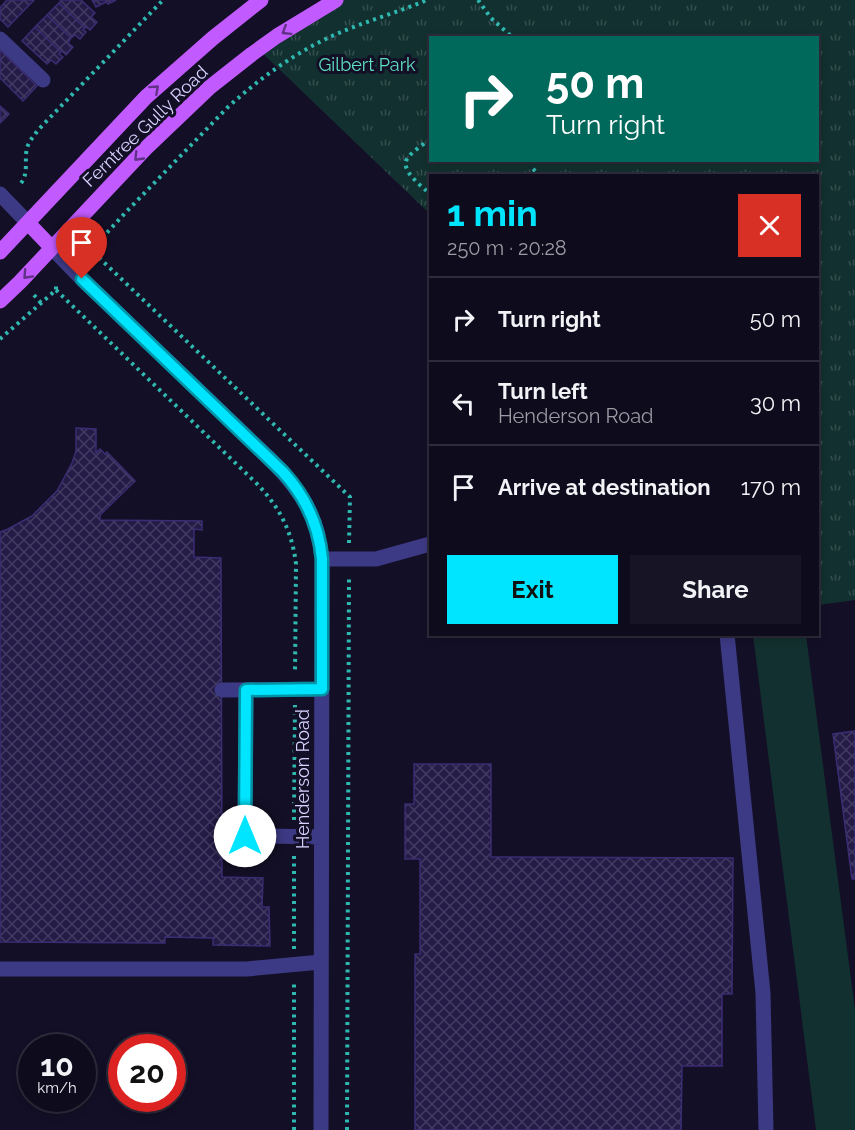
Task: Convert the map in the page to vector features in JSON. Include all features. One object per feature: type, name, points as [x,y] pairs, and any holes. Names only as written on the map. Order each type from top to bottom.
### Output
[{"type":"main road","name":"Ferntree Gully Road","points":[[0,252],[146,97],[213,38],[261,0]]},
{"type":"main road","name":"Ferntree Gully Road","points":[[0,301],[145,149],[210,87],[258,49],[336,0]]},
{"type":"main road","points":[[28,223],[52,248]]},
{"type":"street","points":[[0,39],[43,80]]},
{"type":"street","points":[[0,194],[28,223]]},
{"type":"street","name":"Henderson Road","points":[[52,248],[273,462],[292,482],[308,506],[315,524],[322,559],[321,1130]]},
{"type":"street","points":[[322,559],[376,559],[429,544]]},
{"type":"street","points":[[727,636],[763,993],[766,1130]]},
{"type":"street","points":[[222,690],[322,689]]},
{"type":"street","points":[[245,836],[246,690]]},
{"type":"street","points":[[222,835],[321,837]]},
{"type":"street","points":[[0,969],[247,969],[321,962]]},
{"type":"path","points":[[21,183],[25,178],[27,149],[32,137],[163,0]]},
{"type":"path","points":[[347,1130],[350,497],[91,250],[228,107],[263,78],[295,56],[329,38],[427,0]]},
{"type":"path","points":[[478,0],[491,18],[511,36]]},
{"type":"path","points":[[429,140],[407,160],[405,166],[429,193]]},
{"type":"path","points":[[533,169],[539,174]]},
{"type":"path","points":[[0,339],[56,290],[56,285]]},
{"type":"path","points":[[34,295],[41,303]]},
{"type":"green space","name":"Gilbert Park","points":[[336,0],[855,0],[855,600],[819,605],[819,174],[429,174],[429,213],[258,49]]},
{"type":"green space","points":[[753,636],[806,636],[855,1010],[855,1130],[816,1130]]},
{"type":"building","points":[[7,0],[34,0],[8,27],[0,19],[0,8]]},
{"type":"building","points":[[61,0],[81,0],[95,13],[91,17],[97,22],[90,30],[85,28],[59,3]]},
{"type":"building","points":[[92,0],[116,0],[96,7]]},
{"type":"building","points":[[59,3],[85,28],[83,30],[86,32],[80,39],[75,35],[71,38],[47,15]]},
{"type":"building","points":[[47,15],[71,38],[68,43],[73,47],[66,55],[35,27]]},
{"type":"building","points":[[35,27],[61,52],[59,54],[63,57],[56,64],[51,60],[47,64],[22,41]]},
{"type":"building","points":[[0,50],[37,86],[23,101],[0,78]]},
{"type":"building","points":[[0,106],[9,114],[0,123]]},
{"type":"building","points":[[76,428],[96,429],[96,453],[100,449],[105,454],[107,452],[135,481],[100,515],[100,520],[202,521],[202,530],[194,529],[194,557],[221,558],[222,877],[263,878],[262,907],[269,907],[270,946],[213,945],[213,938],[165,937],[165,943],[0,942],[0,532],[32,516],[57,491],[76,451]]},
{"type":"building","points":[[855,731],[855,879],[852,879],[833,734]]},
{"type":"building","points":[[414,764],[491,764],[491,857],[733,858],[732,994],[722,994],[722,1066],[682,1066],[681,1130],[415,1130],[415,954],[420,954],[420,859],[405,859],[405,804],[414,804]]},
{"type":"route","points":[[82,279],[283,472],[308,506],[315,524],[322,559],[322,689],[246,690],[245,836]]}]
